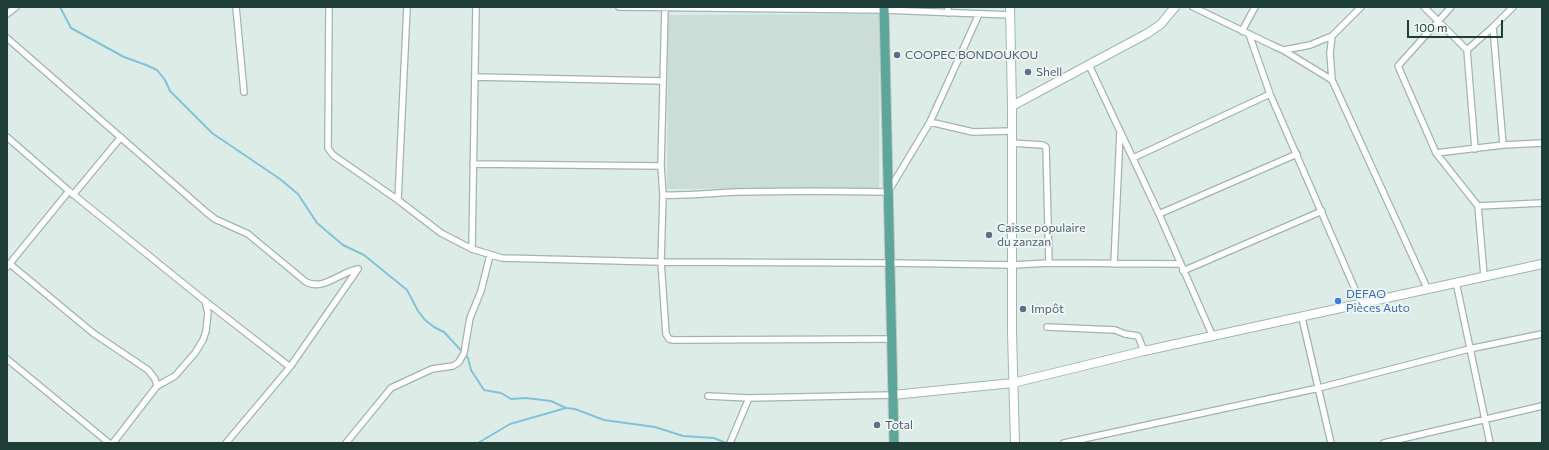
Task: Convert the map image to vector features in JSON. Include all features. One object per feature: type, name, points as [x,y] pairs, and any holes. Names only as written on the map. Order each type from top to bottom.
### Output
[{"type":"main road","points":[[884,8],[894,443]]},
{"type":"street","points":[[7,14],[16,7]]},
{"type":"street","points":[[236,7],[244,92]]},
{"type":"street","points":[[329,7],[328,148],[333,155],[398,200],[441,233],[472,249],[490,255],[502,258],[661,262],[1013,265],[1049,263],[1180,264]]},
{"type":"street","points":[[398,200],[407,7]]},
{"type":"street","points":[[472,249],[476,7]]},
{"type":"street","points":[[619,7],[884,8],[948,10],[979,14],[1010,11],[1012,106],[1013,384],[1015,443]]},
{"type":"street","points":[[1012,106],[1148,33],[1161,24],[1175,7]]},
{"type":"street","points":[[1193,7],[1283,50],[1332,80]]},
{"type":"street","points":[[1242,31],[1255,7]]},
{"type":"street","points":[[1283,50],[1310,46],[1332,36],[1361,7]]},
{"type":"street","points":[[1424,7],[1467,50],[1475,149]]},
{"type":"street","points":[[1451,7],[1398,66],[1436,153],[1478,206],[1484,276]]},
{"type":"street","points":[[1467,50],[1513,7]]},
{"type":"street","points":[[665,8],[661,166],[663,195],[661,262],[666,334],[669,339],[892,339]]},
{"type":"street","points":[[663,195],[683,196],[731,192],[809,190],[888,192],[930,122],[979,14]]},
{"type":"street","points":[[1493,27],[1503,145]]},
{"type":"street","points":[[1249,34],[1270,94],[1361,303]]},
{"type":"street","points":[[1332,36],[1330,53],[1332,80],[1427,288]]},
{"type":"street","points":[[7,38],[215,219],[248,234],[306,282],[311,285],[319,286],[358,269],[290,367],[226,443]]},
{"type":"street","points":[[1089,65],[1159,214],[1213,337]]},
{"type":"street","points":[[475,77],[663,81]]},
{"type":"street","points":[[1133,158],[1270,94]]},
{"type":"street","points":[[930,122],[973,132],[1011,131]]},
{"type":"street","points":[[1114,264],[1120,131]]},
{"type":"street","points":[[7,137],[71,193],[205,301],[290,367]]},
{"type":"street","points":[[121,137],[8,266],[93,333],[148,370],[152,374],[157,386]]},
{"type":"street","points":[[1011,143],[1043,145],[1046,147],[1049,263]]},
{"type":"street","points":[[1436,153],[1503,145],[1542,143]]},
{"type":"street","points":[[1159,214],[1297,154]]},
{"type":"street","points":[[473,164],[661,166]]},
{"type":"street","points":[[1478,206],[1542,203]]},
{"type":"street","points":[[1183,271],[1322,211]]},
{"type":"street","points":[[346,443],[391,388],[432,369],[453,366],[459,362],[464,353],[470,318],[481,291],[490,255]]},
{"type":"street","points":[[708,396],[749,398],[893,395],[1013,384],[1144,351],[1302,318],[1427,288],[1542,264]]},
{"type":"street","points":[[1456,282],[1490,443]]},
{"type":"street","points":[[113,443],[157,386],[175,376],[195,353],[203,340],[208,322],[208,313],[205,301]]},
{"type":"street","points":[[1302,318],[1331,443]]},
{"type":"street","points":[[1047,326],[1115,330],[1125,334],[1138,336],[1144,351]]},
{"type":"street","points":[[1064,443],[1319,388],[1469,349],[1542,334]]},
{"type":"street","points":[[7,359],[109,443]]},
{"type":"street","points":[[730,443],[749,398]]},
{"type":"street","points":[[1384,443],[1542,406]]},
{"type":"shaded area","points":[[880,14],[879,188],[667,189],[668,15]]},
{"type":"waterway","points":[[60,7],[71,28],[124,57],[157,70],[165,80],[170,91],[212,133],[280,179],[298,194],[317,223],[343,245],[364,255],[407,290],[418,311],[425,320],[444,332],[468,358],[471,370],[484,390],[501,393],[511,399],[526,398],[551,401],[566,408],[575,409],[604,420],[655,427],[683,436],[714,438],[726,443]]},
{"type":"waterway","points":[[478,443],[510,424],[566,408]]},
{"type":"place","name":"COOPEC BONDOUKOU","points":[[897,55]]},
{"type":"place","name":"Shell","points":[[1028,72]]},
{"type":"place","name":"Caisse populaire du zanzan","points":[[989,235]]},
{"type":"place","name":"DEFAO Pièces Auto","points":[[1338,301]]},
{"type":"place","name":"Impôt","points":[[1023,309]]},
{"type":"place","name":"Total","points":[[877,425]]}]
